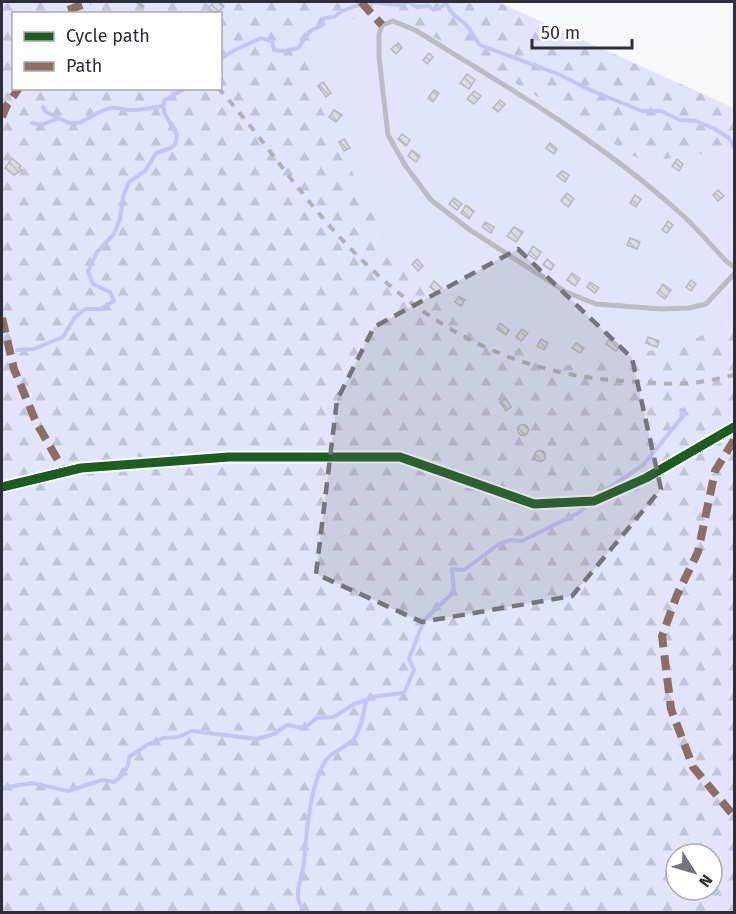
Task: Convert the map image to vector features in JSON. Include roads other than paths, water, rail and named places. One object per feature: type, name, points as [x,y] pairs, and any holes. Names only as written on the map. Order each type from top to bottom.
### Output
[{"type":"lane","points":[[735,267],[726,261],[680,212],[618,162],[554,116],[415,30],[393,21],[382,25],[379,34],[379,57],[388,135],[405,165],[431,200],[470,230],[566,292],[596,304],[661,309],[689,308],[706,304],[735,274]]},
{"type":"lane","points":[[2,487],[81,468],[229,458],[400,457],[534,504],[594,501],[646,478],[735,427]]},
{"type":"waterway","points":[[371,2],[398,5],[409,2],[417,7],[429,6],[434,10],[446,4],[466,25],[480,45],[558,74],[642,111],[661,111],[680,120],[696,121],[729,138],[734,147]]},
{"type":"waterway","points":[[222,58],[261,38],[272,41],[274,50],[285,51],[298,48],[310,31],[321,26],[324,18],[334,17],[358,5]]},
{"type":"waterway","points":[[17,350],[34,349],[63,337],[75,317],[85,309],[101,309],[114,301],[110,292],[93,284],[88,271],[97,252],[114,234],[129,182],[145,171],[156,153],[171,148],[176,143],[177,135],[163,106],[165,100],[182,90]]},
{"type":"waterway","points":[[32,123],[41,125],[59,118],[74,123],[111,108],[134,110],[163,106]]},
{"type":"waterway","points":[[43,107],[46,112],[59,118]]},
{"type":"waterway","points":[[304,912],[299,900],[298,887],[303,867],[310,809],[321,769],[330,756],[350,743],[356,736],[366,700],[377,696],[404,693],[414,670],[409,659],[424,620],[454,592],[452,569],[464,570],[499,544],[511,540],[522,541],[578,513],[599,495],[643,465],[684,415],[681,410]]},
{"type":"waterway","points":[[2,788],[32,783],[68,791],[102,780],[114,782],[125,772],[129,757],[163,738],[178,737],[192,731],[257,739],[274,734],[287,725],[304,728],[317,718],[334,717],[354,704],[366,700]]},
{"type":"railway","points":[[138,2],[148,12]]},
{"type":"railway","points":[[220,90],[336,233],[368,266],[402,296],[437,321],[474,342],[554,371],[598,379],[679,384],[734,375]]}]
